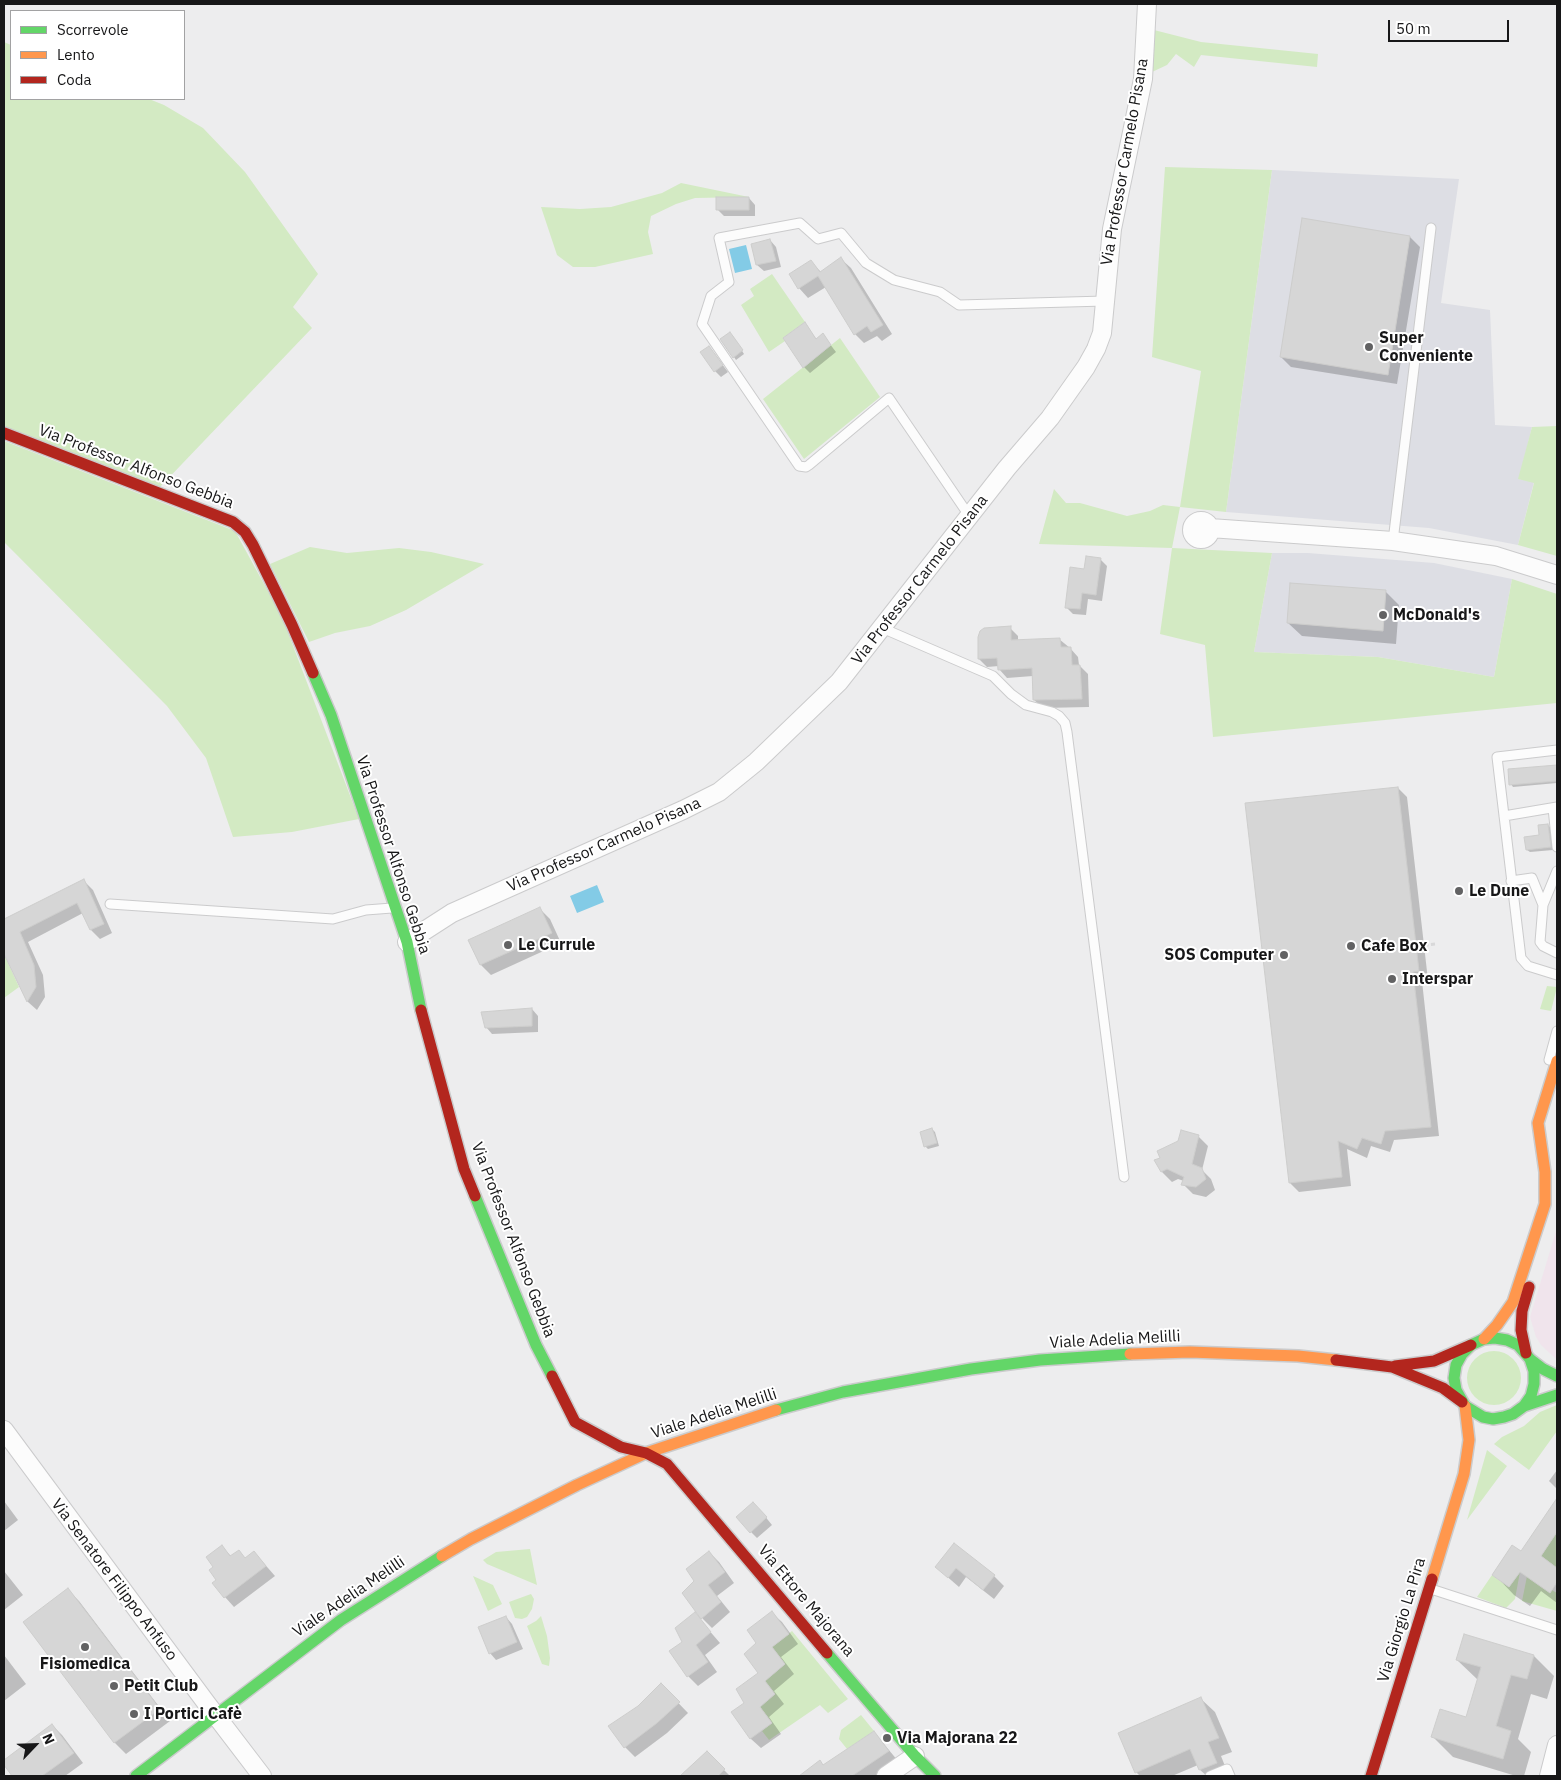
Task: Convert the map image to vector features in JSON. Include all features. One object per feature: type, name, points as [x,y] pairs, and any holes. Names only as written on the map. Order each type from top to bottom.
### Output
[{"type":"street","name":"Via Professor Carmelo Pisana","points":[[407,942],[452,913],[683,810],[719,792],[756,762],[839,682],[1007,468],[1050,418],[1086,367],[1102,333],[1112,228],[1143,79],[1147,4]]},
{"type":"street","name":"Via Professor Alfonso Gebbia","points":[[4,432],[233,522],[245,532],[292,625],[331,715],[407,942],[417,995],[464,1169],[536,1345],[575,1422],[621,1447],[646,1453]]},
{"type":"street","points":[[1210,528],[1393,541],[1496,556],[1557,576]]},
{"type":"street","points":[[1392,1367],[1434,1361],[1484,1339],[1497,1326],[1512,1302],[1545,1204],[1545,1172],[1538,1123],[1557,1062]]},
{"type":"street","points":[[1524,1406],[1531,1396],[1534,1384],[1534,1371],[1521,1330],[1522,1311],[1557,1198]]},
{"type":"street","points":[[1484,1339],[1507,1340],[1518,1345],[1543,1369],[1557,1376]]},
{"type":"street","points":[[1464,1474],[1469,1440],[1468,1422],[1464,1404],[1456,1390],[1454,1378],[1456,1365],[1462,1354],[1472,1345]]},
{"type":"street","name":"Viale Adelia Melilli","points":[[136,1776],[341,1620],[426,1565],[515,1516],[646,1453],[768,1412],[843,1392],[970,1369],[1040,1360],[1118,1354],[1198,1352],[1298,1356],[1392,1367]]},
{"type":"street","points":[[1392,1367],[1443,1388],[1453,1394],[1473,1412],[1483,1417],[1504,1417],[1513,1414]]},
{"type":"street","points":[[1492,1429],[1524,1406],[1557,1395]]},
{"type":"street","name":"Via Senatore Filippo Anfuso","points":[[4,1430],[262,1776]]},
{"type":"street","points":[[1464,1474],[1479,1448]]},
{"type":"street","name":"Via Ettore Majorana","points":[[646,1453],[667,1464],[915,1756],[935,1776]]},
{"type":"street","name":"Via Giorgio La Pira","points":[[1370,1776],[1464,1474]]},
{"type":"street","points":[[1549,1776],[1557,1745]]},
{"type":"street","points":[[886,1776],[915,1756]]},
{"type":"lane","points":[[970,517],[890,398],[809,465],[806,467],[799,466],[702,324],[711,296],[729,282],[718,238],[800,223],[818,239],[841,233],[866,263],[894,280],[940,292],[959,305],[1105,301]]},
{"type":"lane","points":[[1393,541],[1431,228]]},
{"type":"lane","points":[[882,628],[993,676],[1011,694],[1026,704],[1052,712],[1065,723],[1124,1177]]},
{"type":"lane","points":[[1557,750],[1497,758],[1521,958],[1528,966],[1557,975]]},
{"type":"lane","points":[[1504,816],[1555,807],[1557,847]]},
{"type":"lane","points":[[1557,871],[1543,905],[1540,942],[1543,946],[1557,953]]},
{"type":"lane","points":[[1512,881],[1532,878],[1543,905]]},
{"type":"lane","points":[[110,904],[333,919],[366,910],[395,908]]},
{"type":"lane","points":[[1542,1109],[1549,1059],[1557,1032]]},
{"type":"lane","points":[[1429,1588],[1557,1630]]},
{"type":"lane","points":[[1210,1776],[1227,1769],[1230,1776]]},
{"type":"path","points":[[1416,946],[1435,944]]},
{"type":"shaded area","name":"Super Conveniente","points":[[1272,170],[1459,179],[1441,303],[1490,310],[1495,425],[1532,427],[1519,479],[1534,482],[1518,545],[1429,528],[1226,512]]},
{"type":"shaded area","name":"McDonald's","points":[[1272,553],[1308,553],[1434,563],[1512,579],[1494,677],[1378,657],[1254,652]]},
{"type":"shaded area","points":[[1557,1228],[1557,1360],[1541,1345],[1536,1337],[1530,1317]]},
{"type":"green space","points":[[1154,30],[1201,42],[1318,54],[1317,67],[1201,55],[1194,67],[1176,54],[1167,65],[1152,72]]},
{"type":"green space","points":[[4,42],[10,45],[10,100],[152,100],[164,105],[203,128],[245,172],[318,274],[293,307],[312,328],[160,487],[4,427]]},
{"type":"green space","points":[[1165,167],[1272,170],[1226,512],[1180,507],[1201,371],[1152,357]]},
{"type":"green space","points":[[681,183],[749,197],[695,198],[676,204],[651,216],[648,232],[653,254],[595,267],[573,267],[557,255],[541,207],[580,209],[611,207],[662,193]]},
{"type":"green space","points":[[772,274],[805,322],[783,338],[785,341],[769,352],[741,305],[754,296],[750,289]]},
{"type":"green space","points":[[840,338],[880,397],[804,459],[763,399]]},
{"type":"green space","points":[[1557,426],[1557,556],[1518,545],[1534,483],[1518,479],[1532,427]]},
{"type":"green space","points":[[4,441],[235,531],[282,617],[359,819],[292,832],[233,837],[206,758],[167,706],[4,542]]},
{"type":"green space","points":[[1054,489],[1066,503],[1080,503],[1127,516],[1150,511],[1163,505],[1180,507],[1172,548],[1039,544]]},
{"type":"green space","points":[[310,547],[347,553],[399,548],[431,552],[484,564],[406,610],[370,626],[335,633],[309,642],[270,564]]},
{"type":"green space","points":[[1172,548],[1272,553],[1254,652],[1378,657],[1494,677],[1512,579],[1557,594],[1557,703],[1213,737],[1205,645],[1160,634]]},
{"type":"green space","points":[[4,954],[19,987],[4,998]]},
{"type":"green space","points":[[1547,986],[1557,987],[1551,1011],[1540,1009]]},
{"type":"green space","points":[[1489,1351],[1499,1351],[1509,1355],[1517,1363],[1521,1378],[1517,1393],[1509,1401],[1499,1405],[1489,1405],[1479,1401],[1471,1393],[1467,1383],[1467,1373],[1471,1363],[1479,1355]]},
{"type":"green space","points":[[1557,1405],[1557,1431],[1529,1470],[1494,1444],[1502,1437],[1524,1426],[1540,1412]]},
{"type":"green space","points":[[1487,1450],[1507,1466],[1467,1520]]},
{"type":"green space","points":[[1557,1532],[1557,1568],[1541,1556]]},
{"type":"green space","points":[[530,1549],[537,1585],[487,1564],[483,1560],[496,1552]]},
{"type":"green space","points":[[1520,1572],[1515,1599],[1506,1608],[1477,1597],[1492,1575],[1509,1587]]},
{"type":"green space","points":[[473,1576],[493,1585],[502,1604],[488,1611]]},
{"type":"green space","points":[[1527,1576],[1557,1593],[1557,1611],[1522,1601]]},
{"type":"green space","points":[[531,1594],[534,1599],[532,1609],[527,1617],[522,1619],[515,1618],[509,1602]]},
{"type":"green space","points":[[541,1616],[547,1636],[550,1658],[549,1666],[542,1664],[527,1626]]},
{"type":"green space","points":[[792,1631],[848,1699],[828,1713],[820,1705],[769,1740],[762,1731],[772,1723],[760,1707],[765,1681],[785,1664],[772,1647]]},
{"type":"green space","points":[[861,1715],[874,1731],[847,1749],[839,1739],[841,1730]]},
{"type":"water","points":[[746,245],[752,269],[735,273],[729,249]]},
{"type":"water","points":[[597,885],[604,902],[577,913],[570,896]]},
{"type":"building","points":[[716,197],[749,197],[749,210],[716,210]]},
{"type":"building","points":[[1302,218],[1410,236],[1388,375],[1280,357]]},
{"type":"building","points":[[770,239],[776,261],[756,265],[751,244]]},
{"type":"building","points":[[841,257],[883,325],[871,332],[867,326],[854,335],[818,276],[798,289],[789,274],[811,260],[820,272]]},
{"type":"building","points":[[805,322],[816,339],[823,333],[831,345],[803,368],[783,338]]},
{"type":"building","points":[[730,332],[743,350],[733,358],[720,339]]},
{"type":"building","points":[[709,346],[723,365],[714,372],[700,352]]},
{"type":"building","points":[[1086,556],[1101,558],[1096,595],[1082,593],[1080,609],[1065,608],[1070,567],[1084,569]]},
{"type":"building","points":[[1290,583],[1386,590],[1383,631],[1287,623]]},
{"type":"building","points":[[1011,626],[1011,640],[1060,638],[1061,647],[1071,647],[1072,665],[1080,665],[1082,699],[1033,700],[1032,668],[998,670],[997,658],[978,659],[978,637],[980,631],[984,628]]},
{"type":"building","points":[[1557,765],[1557,781],[1509,785],[1508,769]]},
{"type":"building","points":[[1398,787],[1419,971],[1413,972],[1431,1127],[1385,1131],[1381,1144],[1362,1138],[1357,1149],[1338,1141],[1342,1177],[1289,1183],[1245,803]]},
{"type":"building","points":[[1548,824],[1551,847],[1526,850],[1524,837],[1539,835],[1538,825]]},
{"type":"building","points":[[84,879],[104,924],[90,930],[77,903],[20,932],[34,965],[36,987],[27,1002],[4,954],[4,919]]},
{"type":"building","points":[[540,907],[552,933],[480,965],[468,940]]},
{"type":"building","points":[[532,1008],[532,1026],[485,1028],[481,1012]]},
{"type":"building","points":[[932,1128],[937,1143],[924,1147],[920,1132]]},
{"type":"building","points":[[1181,1130],[1199,1135],[1192,1164],[1202,1168],[1206,1179],[1196,1187],[1181,1185],[1184,1177],[1167,1169],[1161,1172],[1154,1160],[1160,1158],[1157,1151],[1178,1141]]},
{"type":"building","points":[[1557,1498],[1557,1532],[1541,1556],[1557,1568],[1557,1582],[1550,1593],[1520,1572],[1509,1587],[1492,1575],[1512,1545],[1521,1551]]},
{"type":"building","points":[[753,1502],[767,1517],[750,1533],[736,1517]]},
{"type":"building","points":[[954,1543],[995,1575],[983,1590],[956,1568],[948,1578],[935,1567]]},
{"type":"building","points":[[222,1545],[230,1556],[239,1550],[245,1558],[254,1551],[266,1566],[224,1598],[212,1583],[216,1580],[209,1570],[213,1567],[206,1557]]},
{"type":"building","points":[[709,1551],[725,1572],[708,1585],[721,1602],[701,1619],[682,1593],[694,1581],[686,1569]]},
{"type":"building","points":[[68,1588],[160,1709],[114,1743],[23,1622]]},
{"type":"building","points":[[772,1611],[789,1634],[772,1647],[785,1664],[765,1681],[775,1694],[760,1707],[772,1723],[750,1739],[731,1712],[744,1703],[736,1689],[758,1673],[744,1654],[756,1643],[747,1630]]},
{"type":"building","points":[[695,1612],[711,1632],[696,1645],[708,1662],[687,1677],[669,1651],[682,1642],[675,1628]]},
{"type":"building","points":[[506,1616],[517,1642],[489,1654],[478,1627]]},
{"type":"building","points":[[1464,1634],[1534,1655],[1527,1679],[1511,1675],[1496,1726],[1511,1731],[1503,1759],[1431,1737],[1440,1709],[1466,1717],[1481,1667],[1456,1660]]},
{"type":"building","points":[[661,1683],[680,1702],[657,1723],[624,1748],[608,1726],[638,1706]]},
{"type":"building","points":[[1201,1697],[1219,1738],[1208,1742],[1217,1763],[1199,1770],[1190,1749],[1135,1773],[1118,1733]]},
{"type":"building","points":[[52,1724],[74,1753],[42,1776],[12,1776],[4,1765],[4,1760]]},
{"type":"building","points":[[874,1731],[889,1751],[852,1776],[799,1776],[820,1760],[823,1765]]},
{"type":"building","points":[[707,1751],[725,1769],[718,1776],[680,1776]]},
{"type":"traffic: fast","points":[[313,673],[331,715],[407,942],[421,1010]]},
{"type":"traffic: fast","points":[[475,1196],[536,1345],[552,1376]]},
{"type":"traffic: fast","points":[[1524,1406],[1531,1396],[1534,1384],[1534,1371],[1530,1359],[1518,1345],[1507,1340],[1484,1339],[1471,1345],[1462,1354],[1456,1365],[1454,1378],[1456,1390],[1465,1406],[1483,1417],[1493,1419],[1504,1417],[1513,1414],[1524,1406],[1557,1395]]},
{"type":"traffic: fast","points":[[776,1410],[843,1392],[971,1369],[1040,1360],[1130,1354]]},
{"type":"traffic: fast","points":[[1530,1359],[1543,1369],[1557,1376]]},
{"type":"traffic: fast","points":[[136,1776],[341,1620],[442,1556]]},
{"type":"traffic: fast","points":[[827,1653],[915,1756],[935,1776]]},
{"type":"traffic: slow","points":[[1484,1339],[1497,1325],[1513,1302],[1545,1204],[1545,1172],[1538,1123],[1557,1061]]},
{"type":"traffic: slow","points":[[1130,1354],[1190,1352],[1298,1356],[1336,1360]]},
{"type":"traffic: slow","points":[[1432,1579],[1464,1474],[1469,1440],[1465,1406]]},
{"type":"traffic: slow","points":[[442,1556],[471,1539],[577,1485],[646,1453],[776,1410]]},
{"type":"traffic: jam","points":[[4,433],[233,522],[245,532],[253,545],[313,673]]},
{"type":"traffic: jam","points":[[421,1010],[464,1169],[475,1196]]},
{"type":"traffic: jam","points":[[1526,1353],[1521,1330],[1522,1311],[1529,1287]]},
{"type":"traffic: jam","points":[[1395,1366],[1434,1361],[1471,1345]]},
{"type":"traffic: jam","points":[[1336,1360],[1392,1367],[1443,1388],[1462,1402]]},
{"type":"traffic: jam","points":[[552,1376],[575,1422],[621,1447],[646,1453],[667,1464],[827,1653]]},
{"type":"traffic: jam","points":[[1371,1776],[1432,1579]]},
{"type":"place","name":"Super Conveniente","points":[[1369,347]]},
{"type":"place","name":"McDonald's","points":[[1383,615]]},
{"type":"place","name":"Le Dune","points":[[1459,891]]},
{"type":"place","name":"Le Currule","points":[[508,945]]},
{"type":"place","name":"Cafe Box","points":[[1351,946]]},
{"type":"place","name":"SOS Computer","points":[[1284,955]]},
{"type":"place","name":"Interspar","points":[[1392,979]]},
{"type":"place","name":"Fisiomedica","points":[[85,1647]]},
{"type":"place","name":"Petit Club","points":[[114,1686]]},
{"type":"place","name":"I Portici Cafè","points":[[134,1714]]},
{"type":"place","name":"Via Majorana 22","points":[[887,1738]]}]
